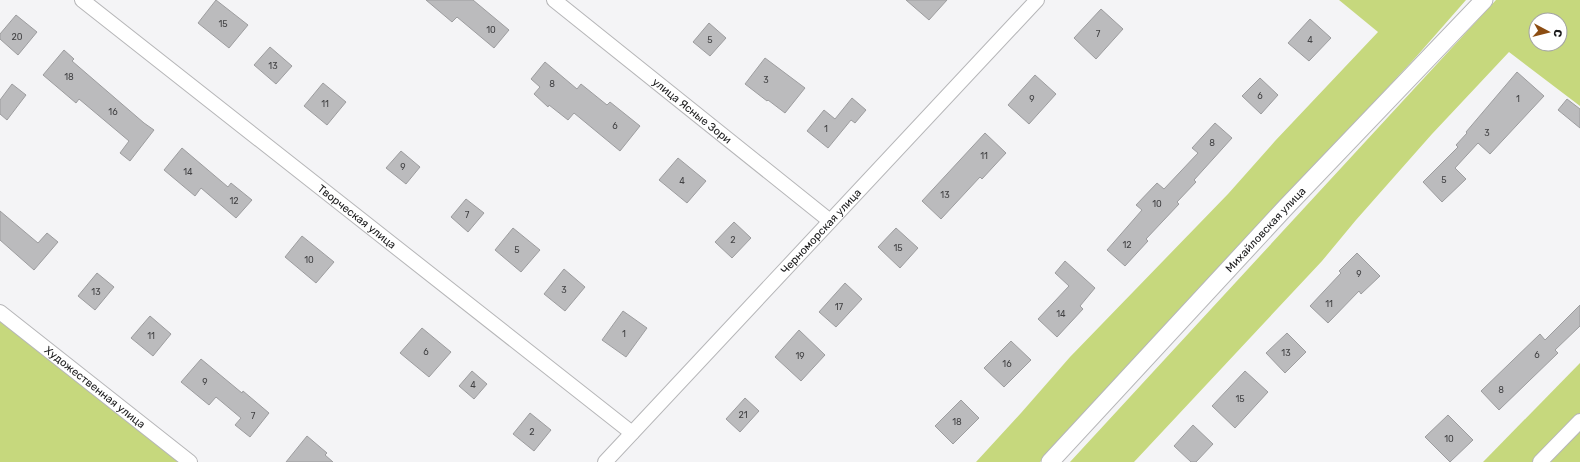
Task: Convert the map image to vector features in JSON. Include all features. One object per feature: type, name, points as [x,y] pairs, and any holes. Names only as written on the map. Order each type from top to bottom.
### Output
[{"type":"street","name":"Творческая улица","points":[[82,0],[632,433]]},
{"type":"street","name":"улица Ясные Зори","points":[[554,0],[830,221]]},
{"type":"street","name":"Михайловская улица","points":[[1050,462],[1286,207],[1484,0]]},
{"type":"street","name":"Черноморская улица","points":[[605,462],[830,221],[1032,1]]},
{"type":"street","name":"Художественная улица","points":[[0,312],[190,462]]},
{"type":"street","points":[[1540,462],[1580,421]]},
{"type":"green space","points":[[1339,0],[1466,0],[1416,57],[1040,462],[976,462],[1070,357],[1228,194],[1275,141],[1378,32]]},
{"type":"green space","points":[[1496,0],[1580,0],[1580,106],[1509,52],[1432,134],[1322,261],[1134,462],[1070,462]]},
{"type":"green space","points":[[0,319],[181,462],[0,462]]},
{"type":"green space","points":[[1580,363],[1580,462],[1483,462]]},
{"type":"building","points":[[216,0],[248,25],[229,48],[198,23]]},
{"type":"building","points":[[426,0],[473,0],[509,30],[494,48],[457,17],[452,22]]},
{"type":"building","points":[[906,0],[947,0],[929,20]]},
{"type":"building","points":[[1101,9],[1123,29],[1096,59],[1074,38]]},
{"type":"building","points":[[16,15],[37,32],[18,55],[0,39],[0,34]]},
{"type":"building","points":[[1310,19],[1331,38],[1309,61],[1288,43]]},
{"type":"building","points":[[709,23],[726,38],[710,56],[693,42]]},
{"type":"building","points":[[270,47],[292,66],[276,84],[254,65]]},
{"type":"building","points":[[64,50],[74,59],[72,61],[154,130],[130,161],[120,153],[129,141],[79,99],[76,103],[43,75]]},
{"type":"building","points":[[765,58],[805,88],[785,113],[745,84]]},
{"type":"building","points":[[545,62],[577,89],[581,84],[607,105],[610,102],[640,126],[620,151],[574,113],[568,120],[549,105],[548,107],[534,94],[540,87],[531,79]]},
{"type":"building","points":[[1517,72],[1544,96],[1490,154],[1478,143],[1455,168],[1466,179],[1442,202],[1423,182],[1458,147],[1456,145],[1467,133],[1466,132]]},
{"type":"building","points":[[1035,75],[1056,94],[1029,124],[1008,105]]},
{"type":"building","points":[[1260,78],[1278,95],[1261,114],[1242,96]]},
{"type":"building","points":[[323,83],[346,102],[327,125],[304,106]]},
{"type":"building","points":[[12,84],[26,95],[7,120],[0,114],[0,100]]},
{"type":"building","points":[[852,98],[866,110],[855,123],[851,120],[828,148],[807,131],[824,110],[835,119]]},
{"type":"building","points":[[1567,99],[1580,109],[1580,128],[1558,110]]},
{"type":"building","points":[[1215,123],[1232,138],[1194,180],[1196,182],[1177,202],[1179,204],[1146,239],[1148,241],[1125,266],[1107,250],[1142,210],[1136,205],[1157,183],[1164,189],[1198,153],[1192,148]]},
{"type":"building","points":[[985,133],[1006,153],[982,179],[980,177],[941,219],[922,201]]},
{"type":"building","points":[[182,148],[228,187],[231,183],[252,200],[236,218],[201,188],[195,196],[164,170]]},
{"type":"building","points":[[401,151],[420,167],[406,184],[386,168]]},
{"type":"building","points":[[678,158],[706,181],[687,203],[659,180]]},
{"type":"building","points":[[466,199],[484,213],[468,232],[451,217]]},
{"type":"building","points":[[0,211],[38,243],[47,233],[58,242],[34,270],[0,240]]},
{"type":"building","points":[[734,222],[751,238],[732,258],[715,242]]},
{"type":"building","points":[[513,228],[540,250],[521,272],[495,250]]},
{"type":"building","points":[[896,228],[918,248],[900,268],[878,247]]},
{"type":"building","points":[[302,236],[334,262],[316,283],[285,257]]},
{"type":"building","points":[[1357,253],[1380,276],[1361,294],[1359,291],[1328,323],[1310,306],[1341,273],[1339,271]]},
{"type":"building","points":[[1065,261],[1095,288],[1080,306],[1083,309],[1057,337],[1038,319],[1069,286],[1055,273]]},
{"type":"building","points":[[564,269],[585,287],[565,311],[544,294]]},
{"type":"building","points":[[97,273],[114,287],[95,310],[78,296]]},
{"type":"building","points":[[845,283],[862,299],[836,327],[819,312]]},
{"type":"building","points":[[1580,305],[1580,326],[1555,350],[1558,353],[1499,410],[1481,391],[1540,334],[1545,340]]},
{"type":"building","points":[[623,311],[647,328],[626,357],[602,340]]},
{"type":"building","points":[[150,316],[171,334],[153,356],[131,338]]},
{"type":"building","points":[[422,328],[451,352],[429,377],[400,353]]},
{"type":"building","points":[[799,330],[825,355],[801,381],[775,357]]},
{"type":"building","points":[[1287,333],[1306,352],[1285,373],[1266,353]]},
{"type":"building","points":[[1011,341],[1031,360],[1004,387],[984,368]]},
{"type":"building","points":[[201,359],[269,413],[250,437],[235,425],[241,418],[216,397],[209,405],[181,382]]},
{"type":"building","points":[[472,371],[487,384],[474,399],[459,386]]},
{"type":"building","points":[[1245,371],[1268,392],[1235,428],[1212,406]]},
{"type":"building","points":[[745,398],[759,411],[740,432],[726,419]]},
{"type":"building","points":[[961,400],[979,418],[953,444],[935,426]]},
{"type":"building","points":[[530,413],[551,430],[534,451],[513,434]]},
{"type":"building","points":[[1448,415],[1473,440],[1450,462],[1425,437]]},
{"type":"building","points":[[1193,425],[1213,444],[1196,462],[1191,462],[1174,446]]},
{"type":"building","points":[[307,436],[327,453],[325,455],[333,462],[286,462]]}]
